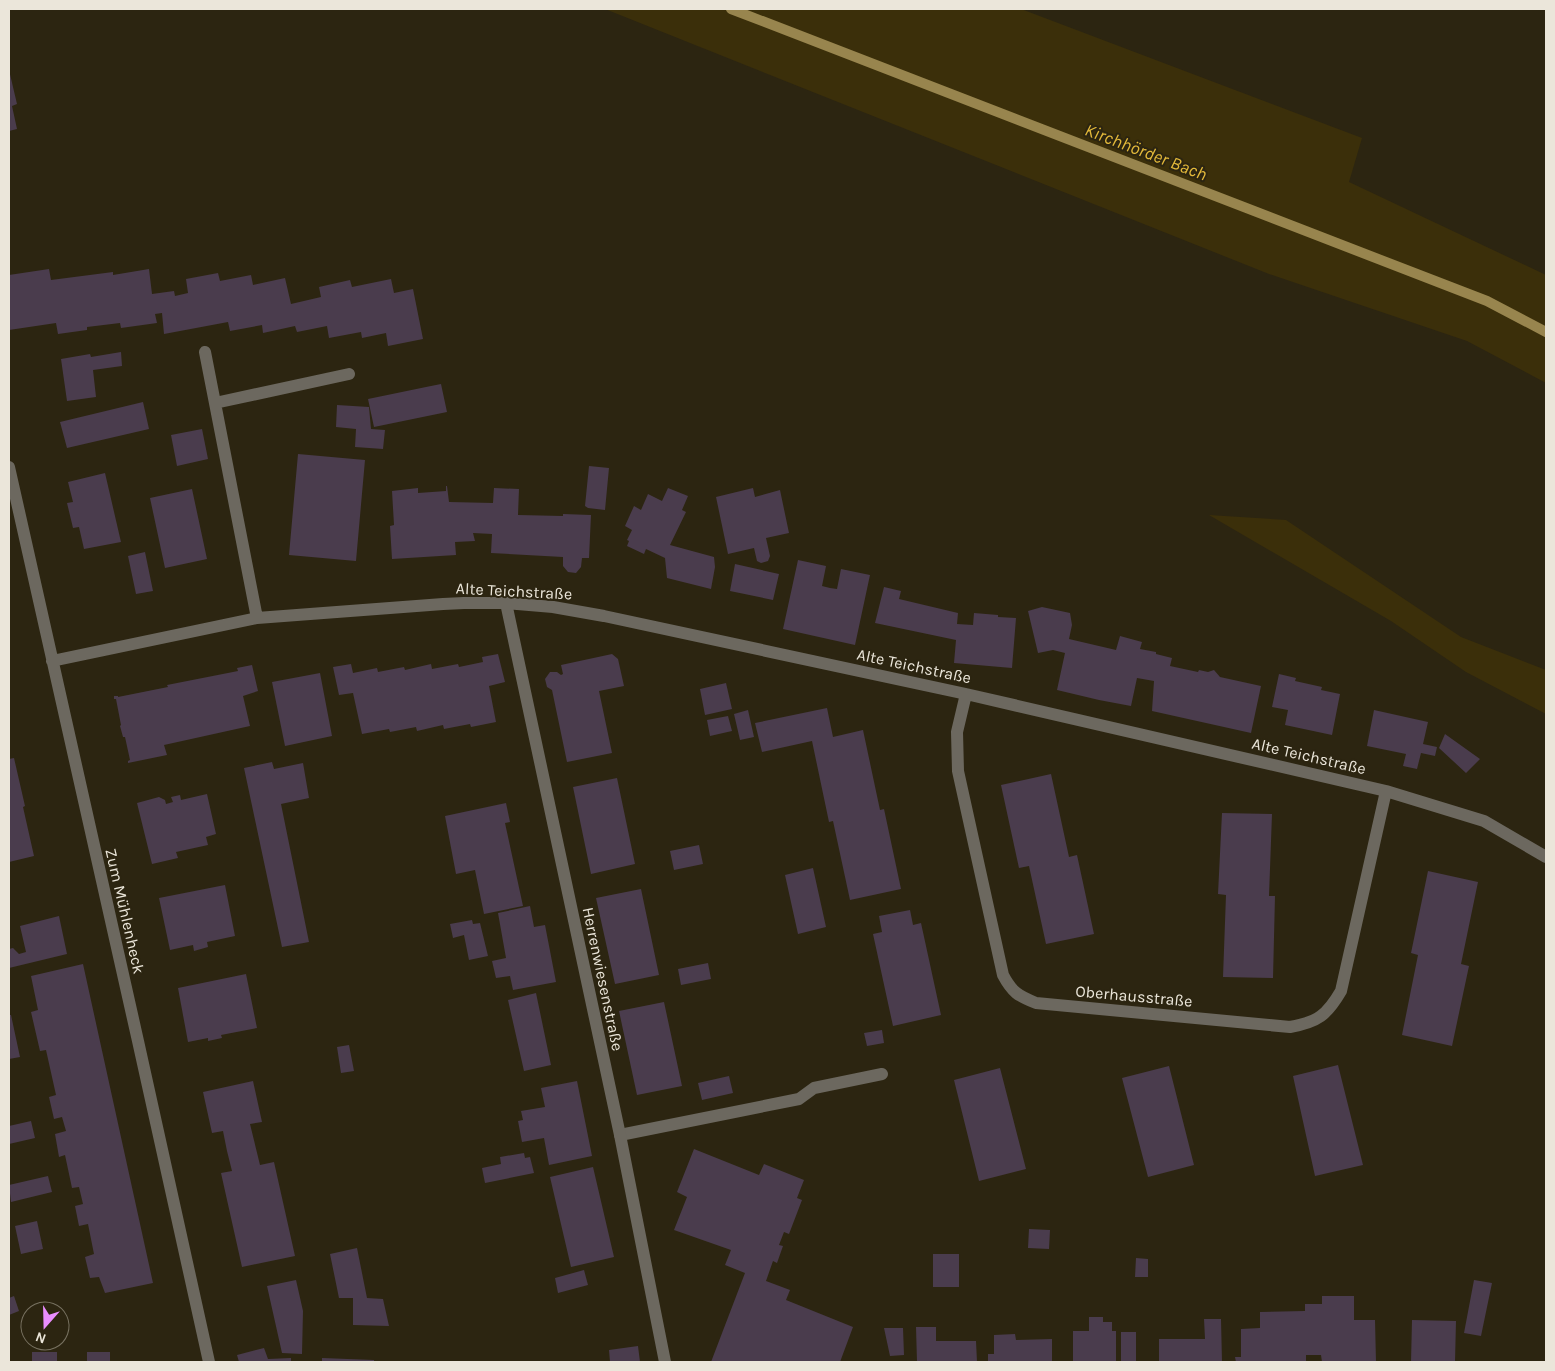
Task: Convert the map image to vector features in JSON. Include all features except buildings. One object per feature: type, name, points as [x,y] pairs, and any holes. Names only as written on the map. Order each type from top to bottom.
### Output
[{"type":"street","points":[[205,352],[257,618]]},
{"type":"street","points":[[215,403],[348,374]]},
{"type":"street","name":"Zum Mühlenheck","points":[[9,467],[209,1362]]},
{"type":"street","name":"Alte Teichstraße","points":[[52,661],[257,618],[443,604],[553,606],[966,694],[1386,791],[1484,821],[1546,857]]},
{"type":"street","name":"Herrenwiesenstraße","points":[[506,604],[620,1135],[665,1362]]},
{"type":"street","name":"Oberhausstraße","points":[[966,694],[957,732],[958,771],[1003,975],[1010,988],[1021,997],[1036,1003],[1290,1027],[1320,1018],[1332,1007],[1341,991],[1386,791]]},
{"type":"street","points":[[620,1135],[799,1099],[814,1088],[882,1074]]},
{"type":"shaded area","points":[[605,9],[1021,9],[1362,138],[1349,182],[1546,275],[1546,383],[1467,341],[1269,274]]},
{"type":"shaded area","points":[[1209,515],[1286,520],[1461,637],[1546,670],[1546,714],[1466,672],[1391,621]]},
{"type":"waterway","name":"Kirchhörder Bach","points":[[731,9],[1487,301],[1546,332]]}]
